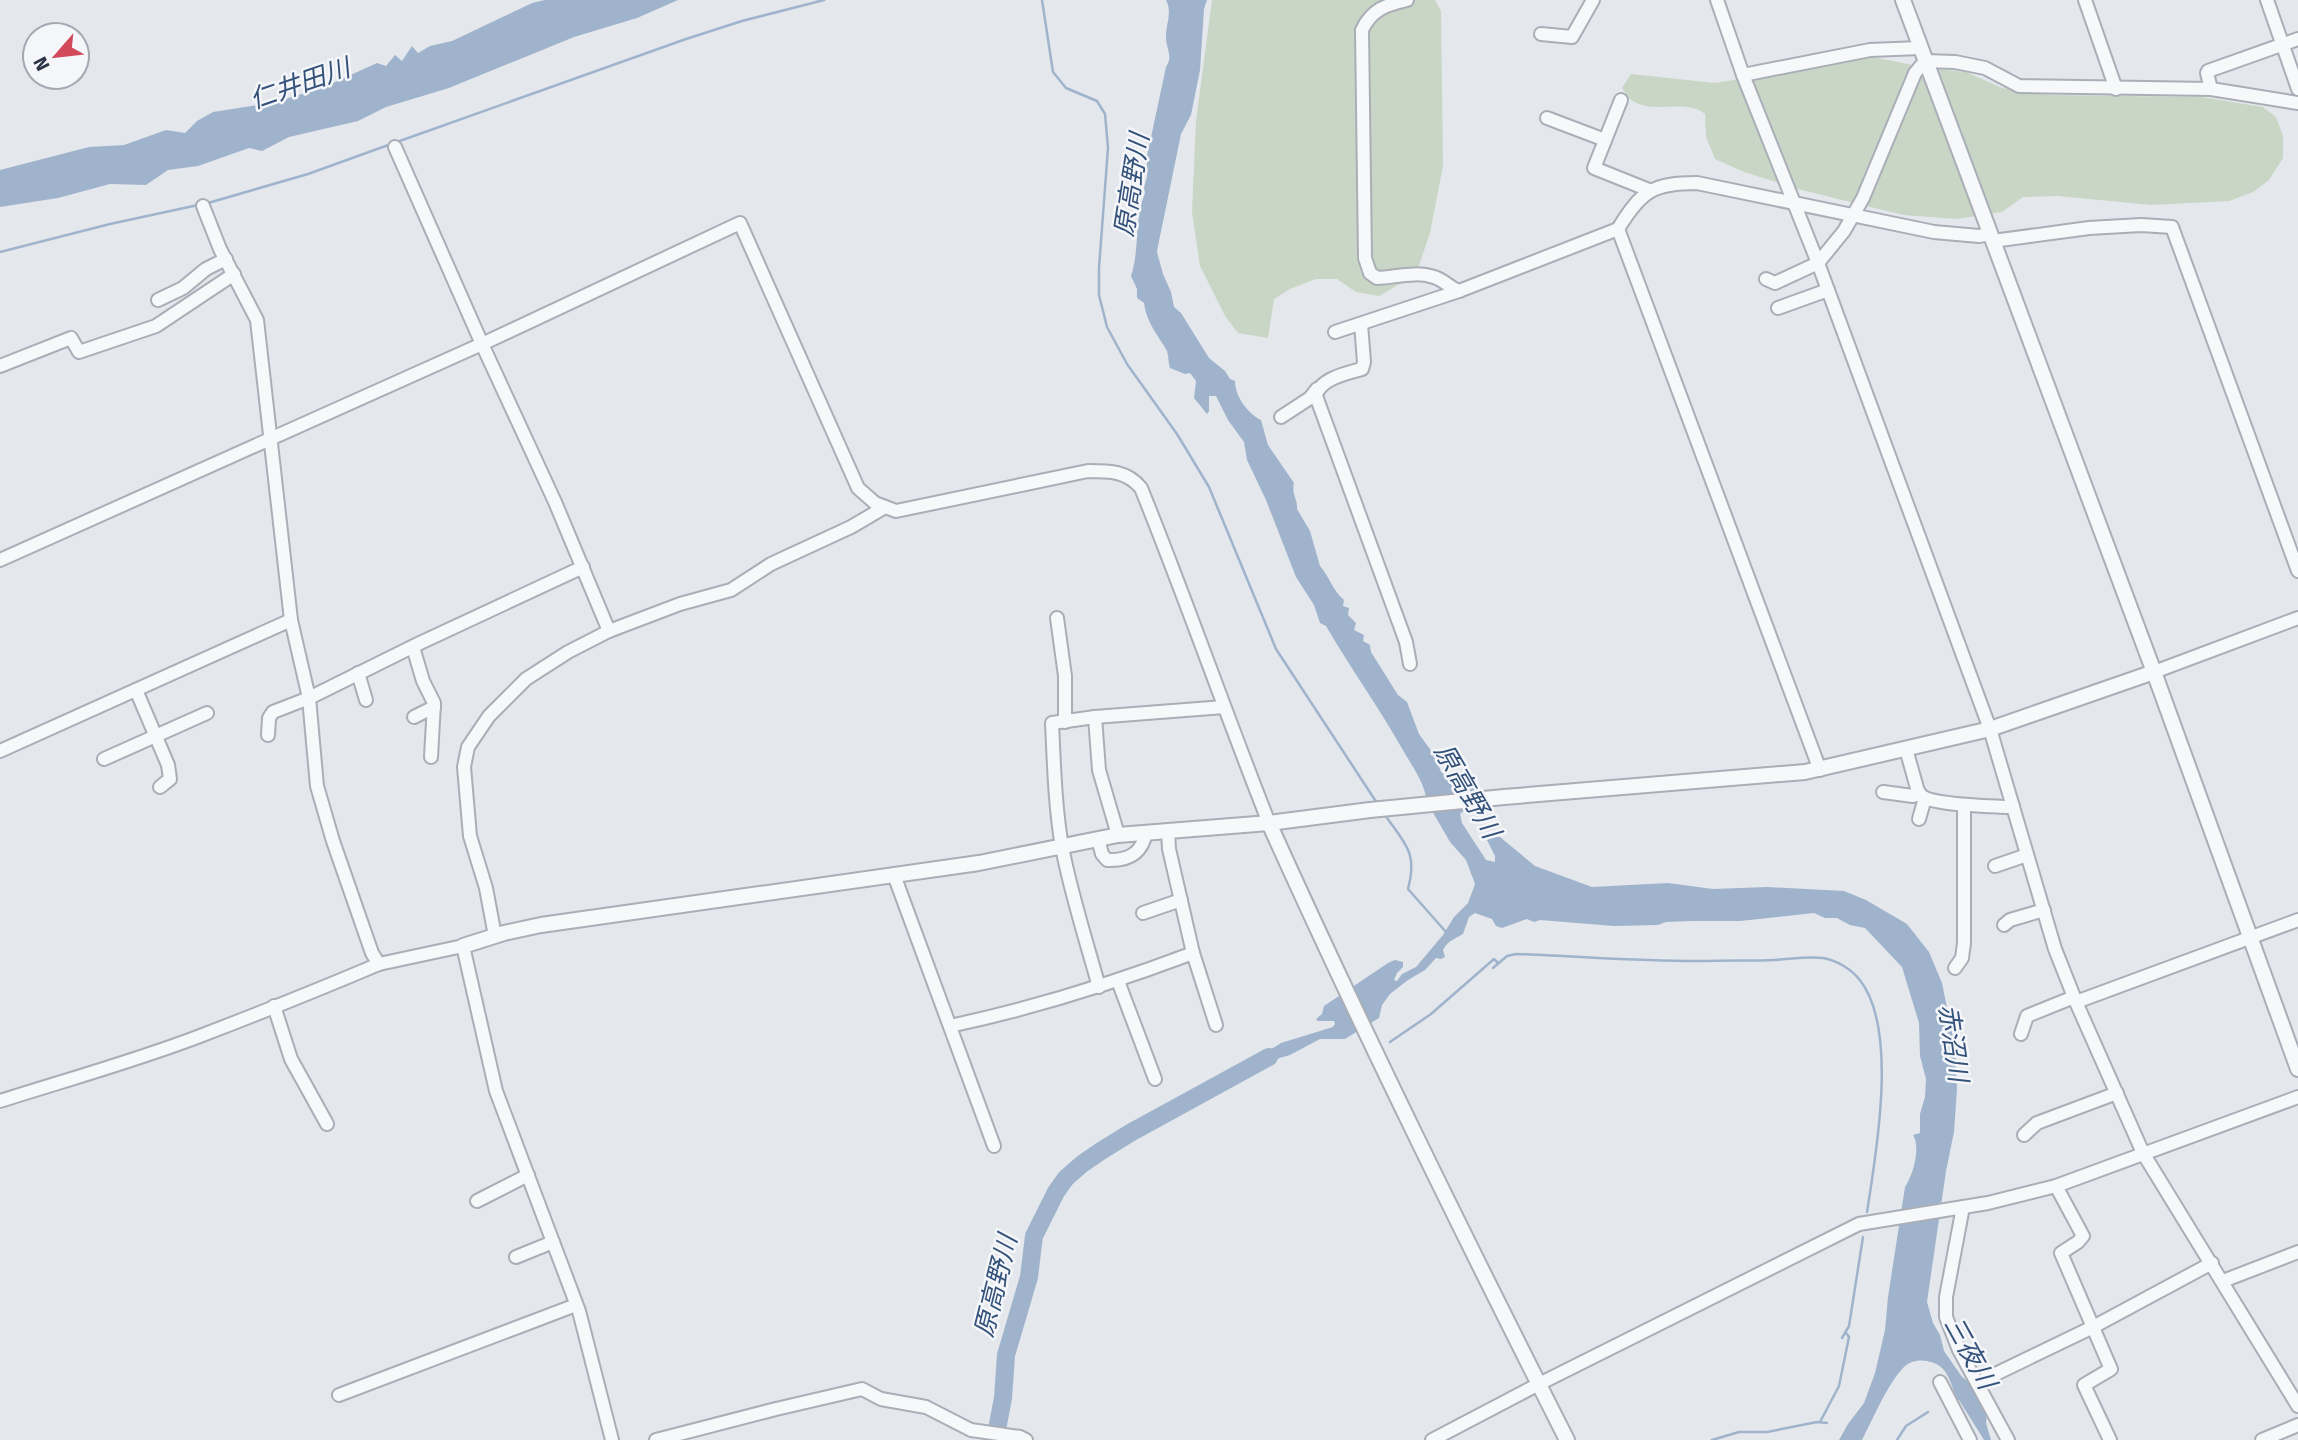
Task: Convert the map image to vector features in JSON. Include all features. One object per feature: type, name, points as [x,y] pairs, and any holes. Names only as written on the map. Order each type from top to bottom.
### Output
[{"type":"street","points":[[1408,0],[1378,8],[1362,30],[1365,258],[1370,273],[1377,278],[1410,274],[1426,276],[1459,291]]},
{"type":"street","points":[[1541,34],[1572,37],[1593,0]]},
{"type":"street","points":[[1717,0],[1743,75],[1818,263],[1990,729],[2055,949],[2075,999],[2143,1153],[2298,1406]]},
{"type":"street","points":[[1903,0],[2154,672],[2298,1069]]},
{"type":"street","points":[[2085,0],[2116,89]]},
{"type":"street","points":[[2267,0],[2298,89]]},
{"type":"street","points":[[2211,89],[2208,71],[2298,39]]},
{"type":"street","points":[[1743,75],[1870,50],[1923,54],[1985,68],[2019,86],[2211,89],[2298,103]]},
{"type":"street","points":[[1766,279],[1775,283],[1818,263],[1853,216],[1923,54]]},
{"type":"street","points":[[1620,100],[1594,167],[1648,190]]},
{"type":"street","points":[[1547,118],[1605,140]]},
{"type":"street","points":[[395,147],[609,631]]},
{"type":"street","points":[[1335,332],[1459,291],[1618,229],[1648,190],[1662,186],[1697,183],[1934,232],[1991,237],[2141,225],[2172,227],[2298,571]]},
{"type":"street","points":[[202,206],[257,320],[290,620],[309,698],[317,786],[372,953],[379,964]]},
{"type":"street","points":[[0,560],[482,344],[740,223],[858,488],[875,503],[895,511],[1088,471],[1120,473],[1133,478],[1142,488],[1269,823],[1338,976],[1451,1211],[1567,1440]]},
{"type":"street","points":[[1618,229],[1820,770]]},
{"type":"street","points":[[158,300],[183,288],[206,269],[226,259]]},
{"type":"street","points":[[0,366],[71,338],[79,352],[156,326],[234,274]]},
{"type":"street","points":[[1778,309],[1828,290]]},
{"type":"street","points":[[1281,417],[1310,398],[1323,384],[1362,369],[1364,362],[1361,324]]},
{"type":"street","points":[[1317,389],[1316,396],[1406,642],[1410,664]]},
{"type":"street","points":[[495,936],[486,888],[470,836],[464,767],[468,747],[489,716],[526,679],[568,652],[609,631],[680,604],[731,590],[771,564],[851,527],[884,507]]},
{"type":"street","points":[[268,735],[270,714],[583,568]]},
{"type":"street","points":[[1057,618],[1065,676],[1065,722]]},
{"type":"street","points":[[0,1101],[196,1038],[379,964],[463,946],[541,925],[979,863],[1118,835],[1269,823],[1504,797],[1820,770],[1990,729],[2298,618]]},
{"type":"street","points":[[0,751],[290,620]]},
{"type":"street","points":[[413,647],[423,681],[433,698],[431,757]]},
{"type":"street","points":[[358,673],[366,700]]},
{"type":"street","points":[[136,690],[164,753],[170,774],[170,779],[160,787]]},
{"type":"street","points":[[414,717],[434,706]]},
{"type":"street","points":[[1099,987],[1062,846],[1056,800],[1052,723],[1224,707]]},
{"type":"street","points":[[104,759],[207,713]]},
{"type":"street","points":[[1095,717],[1099,770],[1118,835]]},
{"type":"street","points":[[1906,749],[1922,796],[1919,819]]},
{"type":"street","points":[[1883,792],[1922,796],[1964,805],[2013,806]]},
{"type":"street","points":[[1955,968],[1962,958],[1964,943],[1964,805]]},
{"type":"street","points":[[1168,831],[1169,849],[1193,953],[1216,1025]]},
{"type":"street","points":[[1098,839],[1104,858],[1111,861],[1133,856],[1141,847],[1146,832]]},
{"type":"street","points":[[1995,866],[2027,855]]},
{"type":"street","points":[[894,874],[995,1146]]},
{"type":"street","points":[[1143,913],[1181,900]]},
{"type":"street","points":[[2004,925],[2010,920],[2044,910]]},
{"type":"street","points":[[2021,1034],[2027,1016],[2298,920]]},
{"type":"street","points":[[463,946],[496,1091],[576,1305],[612,1440]]},
{"type":"street","points":[[950,1026],[1005,1014],[1099,987],[1193,953]]},
{"type":"street","points":[[1118,981],[1155,1079]]},
{"type":"street","points":[[274,1006],[291,1059],[327,1124]]},
{"type":"street","points":[[2024,1135],[2038,1123],[2117,1093]]},
{"type":"street","points":[[1432,1440],[1848,1228],[1882,1219],[2021,1196],[2056,1186],[2298,1097]]},
{"type":"street","points":[[477,1200],[528,1175]]},
{"type":"street","points":[[2056,1186],[2083,1236],[2061,1253],[2111,1369],[2084,1385],[2110,1440]]},
{"type":"street","points":[[1963,1207],[1946,1297],[1946,1317],[1959,1350],[2008,1440]]},
{"type":"street","points":[[516,1257],[553,1242]]},
{"type":"street","points":[[2223,1281],[2298,1252]]},
{"type":"street","points":[[1977,1383],[2094,1327],[2212,1263]]},
{"type":"street","points":[[339,1395],[576,1305]]},
{"type":"street","points":[[1940,1382],[1970,1440]]},
{"type":"street","points":[[656,1440],[862,1390],[881,1399],[926,1406],[971,1430],[1023,1438]]},
{"type":"street","points":[[2262,1440],[2298,1425]]},
{"type":"green space","points":[[1212,0],[1435,0],[1441,11],[1443,166],[1430,233],[1417,271],[1379,296],[1356,292],[1337,279],[1316,279],[1290,289],[1274,299],[1268,338],[1238,333],[1225,316],[1200,266],[1192,212],[1196,121]]},
{"type":"green space","points":[[1862,55],[1928,68],[1966,72],[2002,88],[2050,95],[2202,97],[2263,107],[2276,117],[2283,136],[2283,158],[2269,180],[2253,192],[2229,201],[2151,205],[2058,196],[2023,197],[2002,212],[1957,219],[1903,215],[1802,190],[1744,172],[1715,159],[1706,137],[1705,114],[1688,107],[1642,105],[1632,100],[1622,88],[1631,74],[1715,83],[1813,68]]},
{"type":"water","points":[[545,0],[678,0],[637,18],[574,37],[449,88],[386,107],[358,121],[289,137],[262,151],[249,148],[198,166],[168,170],[146,185],[110,184],[58,198],[0,207],[0,170],[89,147],[124,145],[166,130],[185,133],[197,121],[213,112],[276,102],[324,87],[377,63],[386,66],[395,55],[402,61],[412,46],[418,53],[430,46],[452,41],[532,3]]},
{"type":"water","name":"赤沼川","points":[[1166,0],[1207,0],[1200,70],[1191,115],[1181,134],[1157,252],[1174,307],[1181,313],[1209,358],[1235,381],[1237,392],[1247,409],[1261,420],[1268,445],[1294,483],[1297,509],[1310,531],[1320,566],[1344,600],[1343,606],[1349,608],[1348,615],[1356,623],[1354,630],[1364,635],[1363,641],[1370,645],[1371,652],[1398,695],[1407,702],[1419,734],[1435,756],[1441,772],[1462,788],[1476,785],[1482,795],[1460,814],[1462,823],[1486,860],[1495,862],[1487,840],[1492,836],[1500,837],[1535,866],[1592,887],[1668,883],[1713,889],[1767,887],[1844,891],[1866,900],[1907,924],[1929,952],[1942,983],[1954,1042],[1957,1089],[1954,1132],[1927,1302],[1944,1351],[1962,1377],[1971,1383],[1987,1414],[1986,1423],[1991,1440],[1984,1440],[1959,1400],[1956,1401],[1945,1371],[1938,1365],[1923,1360],[1907,1364],[1897,1375],[1862,1440],[1839,1440],[1864,1403],[1875,1373],[1885,1330],[1905,1187],[1915,1161],[1913,1135],[1920,1133],[1926,1079],[1920,1056],[1919,1023],[1902,967],[1865,928],[1814,913],[1740,921],[1614,926],[1540,920],[1534,922],[1527,919],[1502,928],[1496,926],[1492,919],[1475,913],[1469,917],[1463,934],[1445,947],[1445,957],[1436,958],[1425,970],[1390,994],[1382,1005],[1379,1018],[1345,1039],[1320,1039],[1290,1055],[1266,1062],[1239,1078],[1265,1053],[1281,1043],[1333,1027],[1334,1021],[1316,1019],[1322,1014],[1324,1006],[1388,963],[1395,960],[1403,962],[1403,967],[1394,980],[1397,981],[1402,974],[1416,967],[1468,903],[1475,884],[1466,860],[1450,842],[1427,802],[1418,776],[1395,736],[1326,626],[1320,623],[1314,605],[1296,577],[1247,460],[1244,442],[1228,420],[1216,396],[1209,396],[1207,414],[1194,398],[1196,381],[1190,373],[1185,374],[1170,368],[1167,351],[1150,322],[1144,303],[1137,298],[1137,289],[1131,276],[1139,214],[1145,193],[1147,156],[1169,60],[1166,39],[1169,10]]},
{"type":"waterway","points":[[397,142],[686,39],[824,0]]},
{"type":"waterway","points":[[1042,0],[1053,72],[1066,88],[1097,101],[1105,114],[1108,148],[1099,295],[1107,327],[1127,364],[1177,434],[1209,487],[1276,649],[1377,803]]},
{"type":"waterway","points":[[208,203],[308,174],[391,144]]},
{"type":"waterway","points":[[0,252],[198,205]]},
{"type":"waterway","points":[[1385,815],[1408,849],[1411,866],[1408,889],[1446,932]]},
{"type":"waterway","points":[[1493,968],[1507,956],[1516,954],[1683,961],[1817,957],[1848,968],[1859,979],[1871,1000],[1878,1028],[1881,1059],[1879,1125],[1867,1212]]},
{"type":"waterway","points":[[1390,1042],[1431,1014],[1494,959],[1498,963]]},
{"type":"waterway","name":"原高野川","points":[[995,1440],[1003,1398],[1006,1355],[1029,1277],[1034,1236],[1066,1178],[1082,1164],[1130,1133],[1269,1057]]},
{"type":"waterway","points":[[1842,1338],[1849,1326],[1863,1237]]},
{"type":"waterway","points":[[1820,1422],[1839,1386],[1849,1337],[1847,1334]]},
{"type":"waterway","points":[[1897,1440],[1906,1426],[1928,1412]]},
{"type":"waterway","points":[[1712,1440],[1739,1432],[1767,1432],[1817,1422],[1827,1423]]},
{"type":"water label","name":"仁井田川","points":[[300,84]]},
{"type":"water label","name":"三夜川","points":[[1970,1353]]}]
